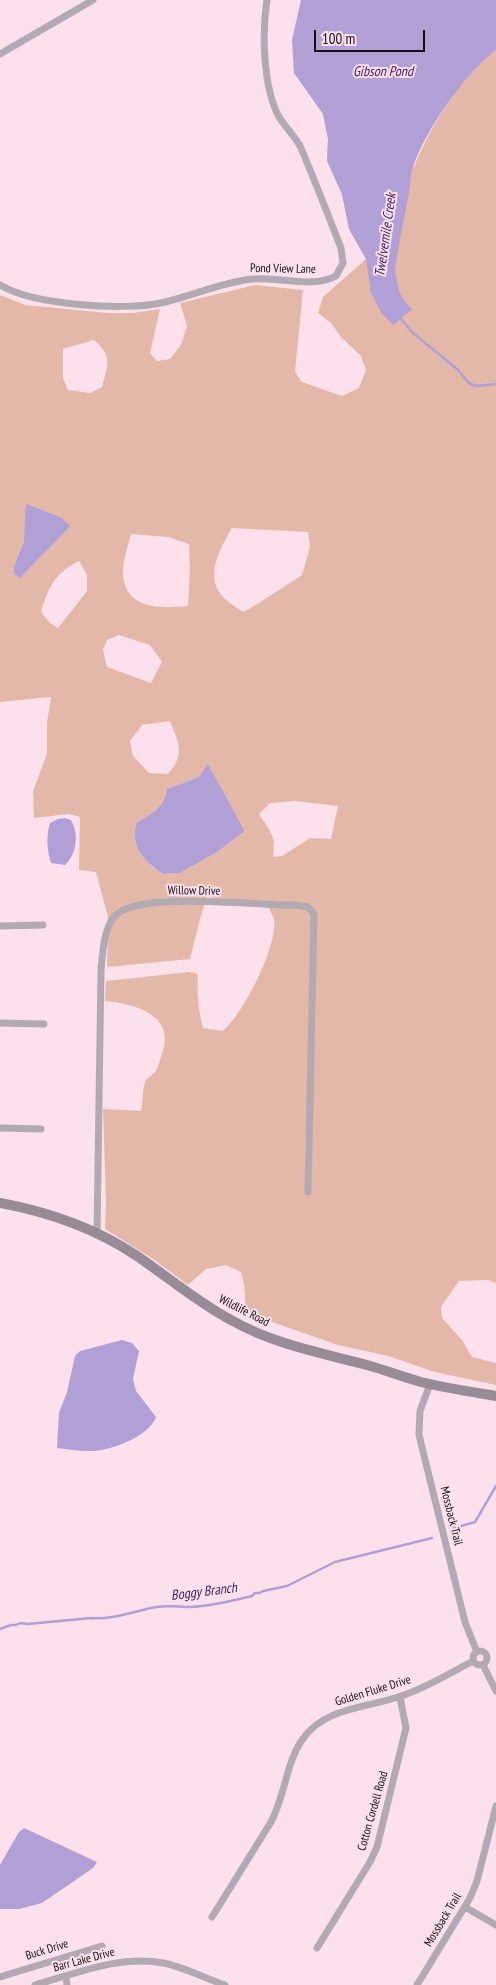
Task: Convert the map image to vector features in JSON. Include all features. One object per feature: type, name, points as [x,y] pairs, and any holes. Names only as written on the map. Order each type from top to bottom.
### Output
[{"type":"street","points":[[0,54],[93,0]]},
{"type":"street","name":"Pond View Lane","points":[[0,285],[19,294],[56,301],[94,306],[132,307],[162,302],[246,280],[276,278],[318,282],[336,276],[343,263],[341,248],[300,147],[281,120],[274,106],[264,46],[263,28],[267,0]]},
{"type":"street","name":"Willow Drive","points":[[97,1234],[101,978],[106,931],[114,918],[126,908],[141,905],[180,901],[294,905],[308,907],[314,914],[308,1192]]},
{"type":"street","points":[[0,926],[43,925]]},
{"type":"street","points":[[0,1023],[44,1024]]},
{"type":"street","points":[[0,1128],[41,1129]]},
{"type":"street","name":"Wildlife Road","points":[[0,1203],[62,1218],[97,1234],[136,1256],[231,1321],[266,1336],[324,1355],[430,1384],[496,1396]]},
{"type":"street","name":"Mossback Trail","points":[[430,1384],[420,1411],[420,1435],[465,1622],[477,1652],[486,1654],[487,1661],[483,1665],[496,1690]]},
{"type":"street","points":[[477,1652],[473,1657],[473,1661],[477,1665],[483,1665]]},
{"type":"street","name":"Golden Fluke Drive","points":[[212,1916],[279,1808],[295,1752],[303,1739],[320,1721],[335,1714],[400,1696],[473,1661]]},
{"type":"street","name":"Cotton Cordell Road","points":[[317,1948],[377,1848],[406,1728],[400,1696]]},
{"type":"street","name":"Mossback Trail","points":[[417,1985],[465,1908],[476,1880],[496,1806]]},
{"type":"street","points":[[465,1908],[496,1925]]},
{"type":"street","name":"Buck Drive","points":[[0,1977],[102,1946]]},
{"type":"street","name":"Barr Lake Drive","points":[[35,1985],[107,1964],[124,1961],[165,1963],[226,1985]]},
{"type":"street","points":[[66,1976],[68,1985]]},
{"type":"shaded area","points":[[496,50],[496,1283],[488,1280],[459,1281],[441,1307],[442,1318],[462,1340],[472,1357],[496,1363],[496,1385],[435,1372],[388,1356],[338,1345],[246,1313],[244,1284],[241,1272],[226,1265],[206,1269],[188,1285],[153,1259],[105,1229],[103,1109],[141,1111],[145,1083],[157,1069],[165,1043],[164,1031],[159,1022],[151,1015],[130,1005],[105,1001],[106,981],[189,972],[198,974],[198,1001],[203,1028],[223,1031],[240,1010],[258,979],[271,946],[274,919],[269,908],[235,900],[207,897],[190,959],[107,967],[108,917],[96,872],[79,870],[80,817],[69,814],[34,818],[33,791],[47,754],[47,723],[51,697],[0,702],[0,295],[25,305],[108,313],[133,313],[160,309],[150,353],[157,361],[170,359],[181,345],[187,326],[180,303],[255,285],[303,290],[295,372],[302,382],[342,396],[359,388],[366,370],[361,356],[341,337],[331,323],[318,313],[323,297],[366,259],[349,229],[342,194],[327,161],[328,139],[323,114],[414,167],[429,135],[448,103],[470,74]],"holes":[[[94,340],[104,351],[107,367],[102,387],[90,393],[68,390],[63,378],[63,349]],[[25,508],[70,526],[20,578],[14,566],[24,541]],[[232,528],[308,532],[310,547],[302,575],[243,612],[223,597],[216,587],[214,578],[216,560]],[[131,534],[168,537],[189,544],[188,606],[155,606],[136,600],[129,593],[125,584],[123,572]],[[79,561],[87,575],[87,591],[58,628],[50,623],[41,612],[50,588],[64,571]],[[119,635],[150,645],[162,662],[151,683],[107,667],[103,650],[107,640]],[[170,721],[178,742],[177,761],[168,774],[149,773],[133,756],[130,741],[142,725]],[[208,764],[242,833],[217,852],[180,873],[163,874],[144,859],[137,847],[135,832],[136,823],[157,810],[166,796],[167,789],[199,777]],[[295,801],[338,806],[331,839],[310,838],[282,856],[273,857],[274,840],[259,814],[270,803]]]},
{"type":"water","name":"Gibson Pond","points":[[301,0],[496,0],[496,50],[471,74],[446,105],[426,139],[412,170],[395,268],[399,291],[412,309],[393,325],[381,312],[371,293],[366,259],[349,229],[342,194],[327,161],[328,139],[323,114],[294,73],[292,40]]},
{"type":"water","points":[[27,504],[62,518],[70,526],[20,578],[14,574],[14,566],[24,541],[25,508]]},
{"type":"water","points":[[208,764],[244,830],[217,852],[180,873],[163,874],[144,859],[140,853],[135,840],[136,823],[160,806],[167,789],[199,777]]},
{"type":"water","points":[[65,818],[71,820],[74,826],[76,844],[72,855],[65,865],[51,863],[48,843],[50,823]]},
{"type":"water","points":[[122,1340],[132,1343],[139,1351],[133,1379],[136,1391],[156,1417],[152,1424],[137,1437],[106,1449],[89,1451],[57,1448],[59,1413],[67,1392],[75,1356],[80,1351]]},
{"type":"water","points":[[24,1828],[97,1862],[93,1868],[42,1903],[19,1909],[0,1909],[0,1865],[19,1832]]},
{"type":"waterway","name":"Twelvemile Creek","points":[[400,318],[413,333],[457,369],[469,383],[476,386],[496,384]]},
{"type":"waterway","name":"Boggy Branch","points":[[454,1528],[475,1522],[496,1486]]},
{"type":"waterway","name":"Boggy Branch","points":[[0,1629],[20,1623],[107,1618],[160,1606],[190,1607],[229,1601],[287,1586],[335,1562],[432,1538]]}]
